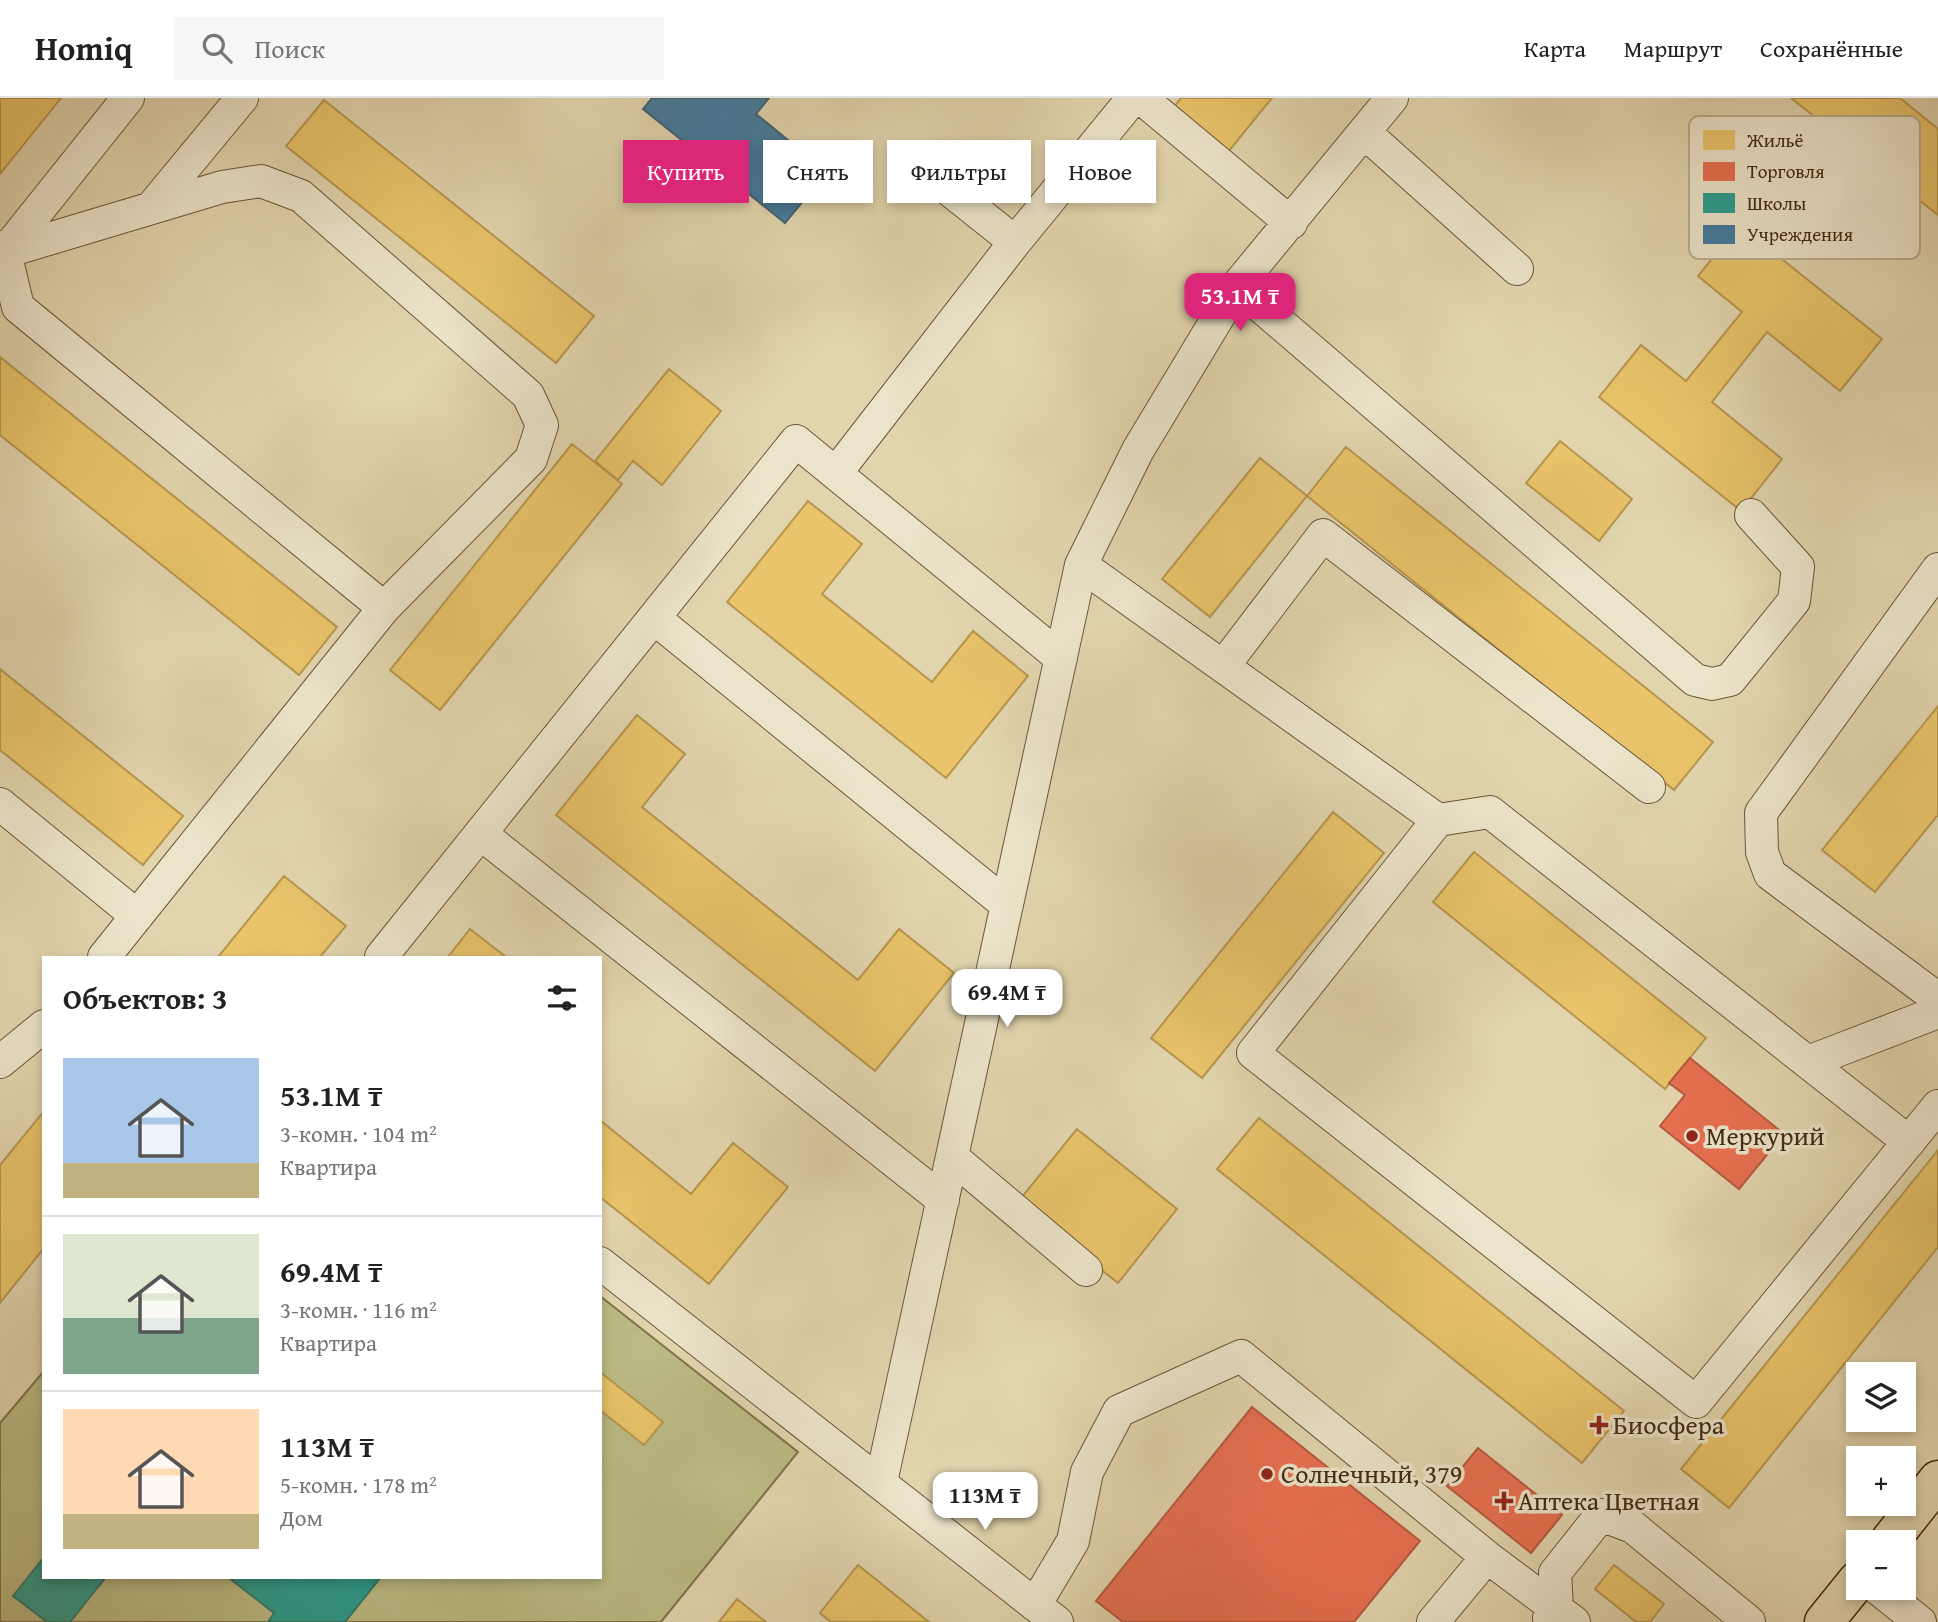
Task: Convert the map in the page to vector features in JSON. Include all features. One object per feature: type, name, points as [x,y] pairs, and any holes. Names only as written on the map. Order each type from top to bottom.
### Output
[{"type":"main road","points":[[1898,1530],[1938,1480]]},
{"type":"main road","points":[[1824,1622],[1846,1595]]},
{"type":"street","points":[[3,250],[128,98]]},
{"type":"street","points":[[151,208],[242,98]]},
{"type":"street","points":[[836,472],[1015,242],[1133,98]]},
{"type":"street","points":[[1141,98],[1291,223]]},
{"type":"street","points":[[881,1482],[1081,565],[1138,450],[1237,286],[1392,98]]},
{"type":"street","points":[[1364,132],[1517,268]]},
{"type":"street","points":[[3,250],[222,187],[261,181],[301,196],[528,395],[542,425],[531,459],[384,608],[105,956]]},
{"type":"street","points":[[966,203],[1015,242]]},
{"type":"street","points":[[3,250],[18,307],[384,608]]},
{"type":"street","points":[[1237,286],[1695,680],[1712,684],[1730,680],[1794,601],[1798,567],[1751,515]]},
{"type":"street","points":[[382,956],[796,441],[1061,658]]},
{"type":"street","points":[[1224,664],[1323,535],[1649,787]]},
{"type":"street","points":[[1081,565],[1224,664],[1438,820]]},
{"type":"street","points":[[1938,569],[1761,813],[1762,852],[1770,874],[1938,999]]},
{"type":"street","points":[[654,618],[1007,905]]},
{"type":"street","points":[[0,804],[137,916]]},
{"type":"street","points":[[1909,1142],[1490,812],[1438,820],[1253,1053],[1696,1402],[1909,1142],[1938,1106]]},
{"type":"street","points":[[481,834],[943,1200]]},
{"type":"street","points":[[1808,1062],[1938,1012]]},
{"type":"street","points":[[0,1062],[42,1028]]},
{"type":"street","points":[[952,1157],[1086,1270]]},
{"type":"street","points":[[602,1265],[1046,1614],[1073,1541],[1087,1472],[1119,1411],[1241,1356],[1559,1618]]},
{"type":"street","points":[[1559,1618],[1555,1573],[1601,1515],[1633,1527],[1749,1622]]},
{"type":"street","points":[[1433,1622],[1486,1557]]},
{"type":"street","points":[[1892,1600],[1920,1622]]},
{"type":"shaded area","points":[[602,1298],[798,1452],[661,1622],[0,1622],[0,1423],[42,1373],[42,1579],[602,1579]]},
{"type":"building: Жильё","points":[[0,98],[61,98],[0,174]]},
{"type":"building: Жильё","points":[[1181,98],[1272,98],[1228,152],[1173,108]]},
{"type":"building: Жильё","points":[[1791,98],[1900,98],[1938,129],[1938,215],[1920,201],[1920,116],[1814,116]]},
{"type":"building: Жильё","points":[[324,100],[594,316],[556,363],[286,146]]},
{"type":"building: Жильё","points":[[1712,259],[1782,259],[1882,339],[1840,391],[1767,332],[1712,402],[1782,459],[1741,511],[1599,397],[1641,345],[1686,381],[1742,312],[1698,276]]},
{"type":"building: Жильё","points":[[0,357],[337,627],[299,675],[0,435]]},
{"type":"building: Жильё","points":[[669,369],[721,411],[662,485],[633,461],[618,480],[595,461]]},
{"type":"building: Жильё","points":[[1560,441],[1632,499],[1599,541],[1526,483]]},
{"type":"building: Жильё","points":[[572,444],[622,484],[440,710],[390,670]]},
{"type":"building: Жильё","points":[[1346,447],[1713,742],[1674,790],[1307,496]]},
{"type":"building: Жильё","points":[[1260,458],[1307,496],[1210,617],[1162,579]]},
{"type":"building: Жильё","points":[[808,501],[862,544],[822,594],[932,682],[973,631],[1028,676],[946,778],[727,602]]},
{"type":"building: Жильё","points":[[0,669],[183,816],[143,865],[0,750]]},
{"type":"building: Жильё","points":[[1938,706],[1938,815],[1875,892],[1822,850]]},
{"type":"building: Жильё","points":[[637,715],[685,754],[642,807],[858,980],[899,929],[954,973],[875,1071],[556,815]]},
{"type":"building: Жильё","points":[[1333,812],[1384,853],[1202,1078],[1151,1038]]},
{"type":"building: Жильё","points":[[1474,852],[1706,1038],[1665,1089],[1433,902]]},
{"type":"building: Жильё","points":[[284,876],[346,926],[321,956],[219,956]]},
{"type":"building: Жильё","points":[[470,929],[505,956],[449,956]]},
{"type":"building: Жильё","points":[[42,1113],[42,1250],[0,1303],[0,1165]]},
{"type":"building: Жильё","points":[[1259,1118],[1624,1411],[1582,1463],[1217,1169]]},
{"type":"building: Жильё","points":[[602,1122],[691,1194],[733,1143],[788,1187],[709,1284],[602,1199]]},
{"type":"building: Жильё","points":[[1077,1129],[1177,1209],[1118,1283],[1017,1203]]},
{"type":"building: Жильё","points":[[1938,1150],[1938,1247],[1729,1508],[1681,1469]]},
{"type":"building: Жильё","points":[[602,1374],[663,1422],[644,1445],[602,1412]]},
{"type":"building: Жильё","points":[[858,1565],[929,1622],[831,1622],[820,1613]]},
{"type":"building: Жильё","points":[[1614,1565],[1664,1604],[1650,1622],[1636,1622],[1595,1589]]},
{"type":"building: Жильё","points":[[737,1599],[766,1622],[719,1622]]},
{"type":"building: Торговля","points":[[1690,1058],[1784,1134],[1739,1189],[1660,1126],[1685,1095],[1669,1083]]},
{"type":"building: Торговля","name":"Солнечный, 379","points":[[1252,1407],[1420,1541],[1354,1622],[1123,1622],[1096,1601]]},
{"type":"building: Торговля","name":"Аптека Цветная","points":[[1478,1448],[1562,1515],[1531,1553],[1447,1486]]},
{"type":"building: Школы","points":[[42,1560],[42,1579],[104,1579],[70,1622],[47,1622],[13,1596]]},
{"type":"building: Школы","points":[[231,1579],[379,1579],[345,1622],[268,1622],[274,1613]]},
{"type":"building: Учреждения","points":[[652,98],[769,98],[756,114],[788,140],[763,140],[763,203],[801,203],[785,223],[749,194],[749,140],[682,140],[643,109]]},
{"type":"place","name":"Меркурий","points":[[1692,1136]]},
{"type":"place","name":"Биосфера","points":[[1599,1425]]},
{"type":"place","name":"Солнечный, 379","points":[[1267,1474]]},
{"type":"place","name":"Аптека Цветная","points":[[1504,1501]]}]
